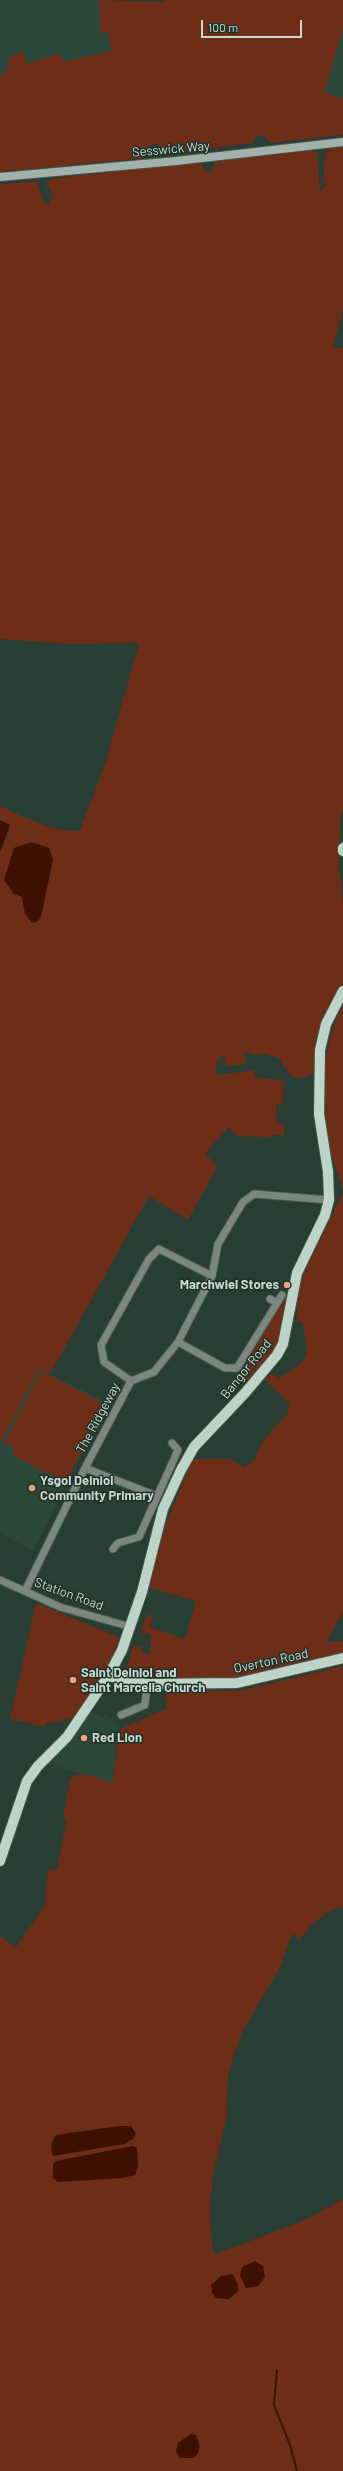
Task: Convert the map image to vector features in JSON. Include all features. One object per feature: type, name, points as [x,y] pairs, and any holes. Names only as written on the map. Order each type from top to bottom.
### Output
[{"type":"main road","name":"Bangor Road","points":[[0,1861],[27,1781],[38,1766],[67,1737],[109,1675],[131,1627],[163,1509],[181,1470],[194,1447],[278,1355],[286,1333],[297,1273],[325,1215],[329,1200],[328,1172],[319,1114],[320,1050],[326,1024],[343,991]]},
{"type":"main road","name":"Overton Road","points":[[109,1675],[119,1680],[147,1684],[237,1683],[343,1658]]},
{"type":"street","name":"Sesswick Way","points":[[0,176],[176,161],[343,142]]},
{"type":"street","name":"The Ridgeway","points":[[25,1591],[84,1468],[131,1381],[154,1372],[178,1342],[212,1276],[218,1244],[243,1202],[249,1196],[254,1194],[329,1200]]},
{"type":"street","points":[[131,1381],[104,1362],[101,1345],[149,1259],[159,1249],[212,1276]]},
{"type":"street","points":[[178,1342],[225,1368],[237,1368],[282,1295]]},
{"type":"street","points":[[270,1299],[277,1303]]},
{"type":"street","points":[[113,1549],[118,1543],[139,1537],[180,1449],[172,1443]]},
{"type":"street","points":[[84,1468],[157,1496]]},
{"type":"street","name":"Station Road","points":[[0,1581],[60,1607],[131,1627]]},
{"type":"street","points":[[121,1715],[147,1707],[147,1684]]},
{"type":"shaded area","points":[[0,0],[99,0],[101,33],[108,32],[112,51],[63,62],[61,53],[27,64],[22,51],[6,73],[0,75]]},
{"type":"shaded area","points":[[99,0],[165,2],[166,0],[343,0],[343,29],[324,92],[343,99],[343,135],[270,143],[265,136],[257,136],[252,143],[170,154],[160,153],[157,144],[150,145],[151,153],[144,158],[0,172],[0,75],[6,73],[9,57],[22,51],[27,64],[61,53],[63,62],[112,51],[108,32],[101,33]]},
{"type":"shaded area","points":[[343,29],[343,99],[324,92]]},
{"type":"shaded area","points":[[343,147],[343,309],[333,347],[343,348],[343,809],[340,820],[339,869],[343,902],[343,982],[323,1023],[316,1073],[303,1078],[298,1078],[286,1070],[279,1058],[261,1053],[261,1055],[249,1054],[249,1051],[244,1052],[246,1064],[226,1066],[224,1055],[220,1056],[220,1062],[215,1063],[217,1075],[254,1070],[255,1077],[284,1081],[282,1105],[276,1105],[277,1123],[284,1124],[284,1137],[277,1134],[270,1137],[237,1136],[229,1127],[205,1153],[217,1167],[188,1220],[149,1196],[50,1374],[39,1369],[0,1444],[0,852],[10,830],[7,823],[0,820],[0,806],[49,826],[70,831],[80,831],[106,761],[139,643],[70,644],[0,639],[0,184],[37,181],[44,204],[48,204],[54,193],[50,193],[50,187],[46,188],[48,182],[55,178],[196,163],[201,164],[207,172],[211,172],[216,160],[312,150],[317,152],[320,191],[327,185],[323,182],[325,153],[331,148]],"holes":[[[53,859],[47,890],[24,906],[22,896]]]},
{"type":"shaded area","points":[[0,820],[10,825],[0,852]]},
{"type":"shaded area","points":[[31,842],[49,848],[53,859],[41,917],[37,922],[32,923],[25,914],[22,897],[14,894],[4,880],[14,848]]},
{"type":"shaded area","points":[[343,1005],[343,1189],[335,1167],[326,1121],[324,1073],[334,1026]]},
{"type":"shaded area","points":[[343,1193],[343,1613],[326,1642],[343,1641],[343,1655],[247,1678],[152,1682],[126,1671],[133,1646],[142,1647],[142,1653],[150,1654],[151,1634],[143,1634],[141,1630],[148,1614],[152,1615],[150,1627],[185,1639],[196,1601],[150,1588],[148,1584],[166,1523],[193,1459],[230,1459],[244,1467],[254,1460],[265,1438],[288,1414],[289,1403],[265,1380],[272,1373],[279,1378],[297,1366],[306,1356],[307,1351],[302,1322],[296,1322],[300,1285],[307,1266]]},
{"type":"shaded area","points":[[285,1293],[288,1297],[278,1349],[250,1383],[240,1375]]},
{"type":"shaded area","name":"Ysgol Deiniol Community Primary","points":[[39,1369],[108,1403],[33,1551],[0,1533],[0,1444]]},
{"type":"shaded area","points":[[41,1371],[105,1404],[66,1482],[12,1455],[15,1448],[4,1443]]},
{"type":"shaded area","points":[[36,1603],[119,1637],[109,1667],[74,1718],[45,1724],[45,1727],[10,1719]]},
{"type":"shaded area","points":[[343,1666],[343,1907],[330,1911],[318,1919],[299,1940],[293,1933],[279,1969],[242,2032],[228,2073],[227,2114],[213,2174],[210,2211],[213,2254],[216,2254],[307,2219],[343,2199],[343,2471],[0,2471],[0,1936],[16,1947],[44,1907],[49,1869],[55,1870],[58,1865],[66,1822],[63,1818],[70,1780],[79,1775],[85,1775],[96,1777],[112,1783],[120,1729],[166,1709],[166,1690],[239,1691]],"holes":[[[121,2126],[70,2151],[53,2156],[67,2133]],[[128,2149],[76,2180],[58,2182],[53,2178],[65,2159]]]},
{"type":"shaded area","points":[[92,1711],[102,1718],[105,1714],[120,1726],[112,1783],[48,1764],[68,1745]]},
{"type":"shaded area","points":[[131,2126],[136,2134],[133,2139],[124,2144],[53,2156],[52,2145],[56,2135]]},
{"type":"shaded area","points":[[133,2146],[137,2148],[138,2166],[135,2175],[123,2178],[58,2182],[53,2178],[53,2164],[56,2161]]},
{"type":"shaded area","points":[[255,2261],[263,2266],[265,2277],[258,2286],[246,2288],[240,2275],[242,2267]]},
{"type":"shaded area","points":[[233,2274],[238,2285],[238,2291],[229,2299],[216,2298],[212,2293],[211,2285],[221,2276]]},
{"type":"shaded area","points":[[191,2434],[196,2435],[199,2445],[198,2454],[193,2458],[180,2458],[176,2451],[178,2443]]},
{"type":"waterway","points":[[277,2370],[274,2405],[290,2445],[297,2471]]},
{"type":"place","name":"Marchwiel Stores","points":[[287,1285]]},
{"type":"place","name":"Ysgol Deiniol Community Primary","points":[[32,1488]]},
{"type":"place","name":"Saint Deiniol and Saint Marcella Church","points":[[73,1680]]},
{"type":"place","name":"Red Lion","points":[[84,1738]]}]
